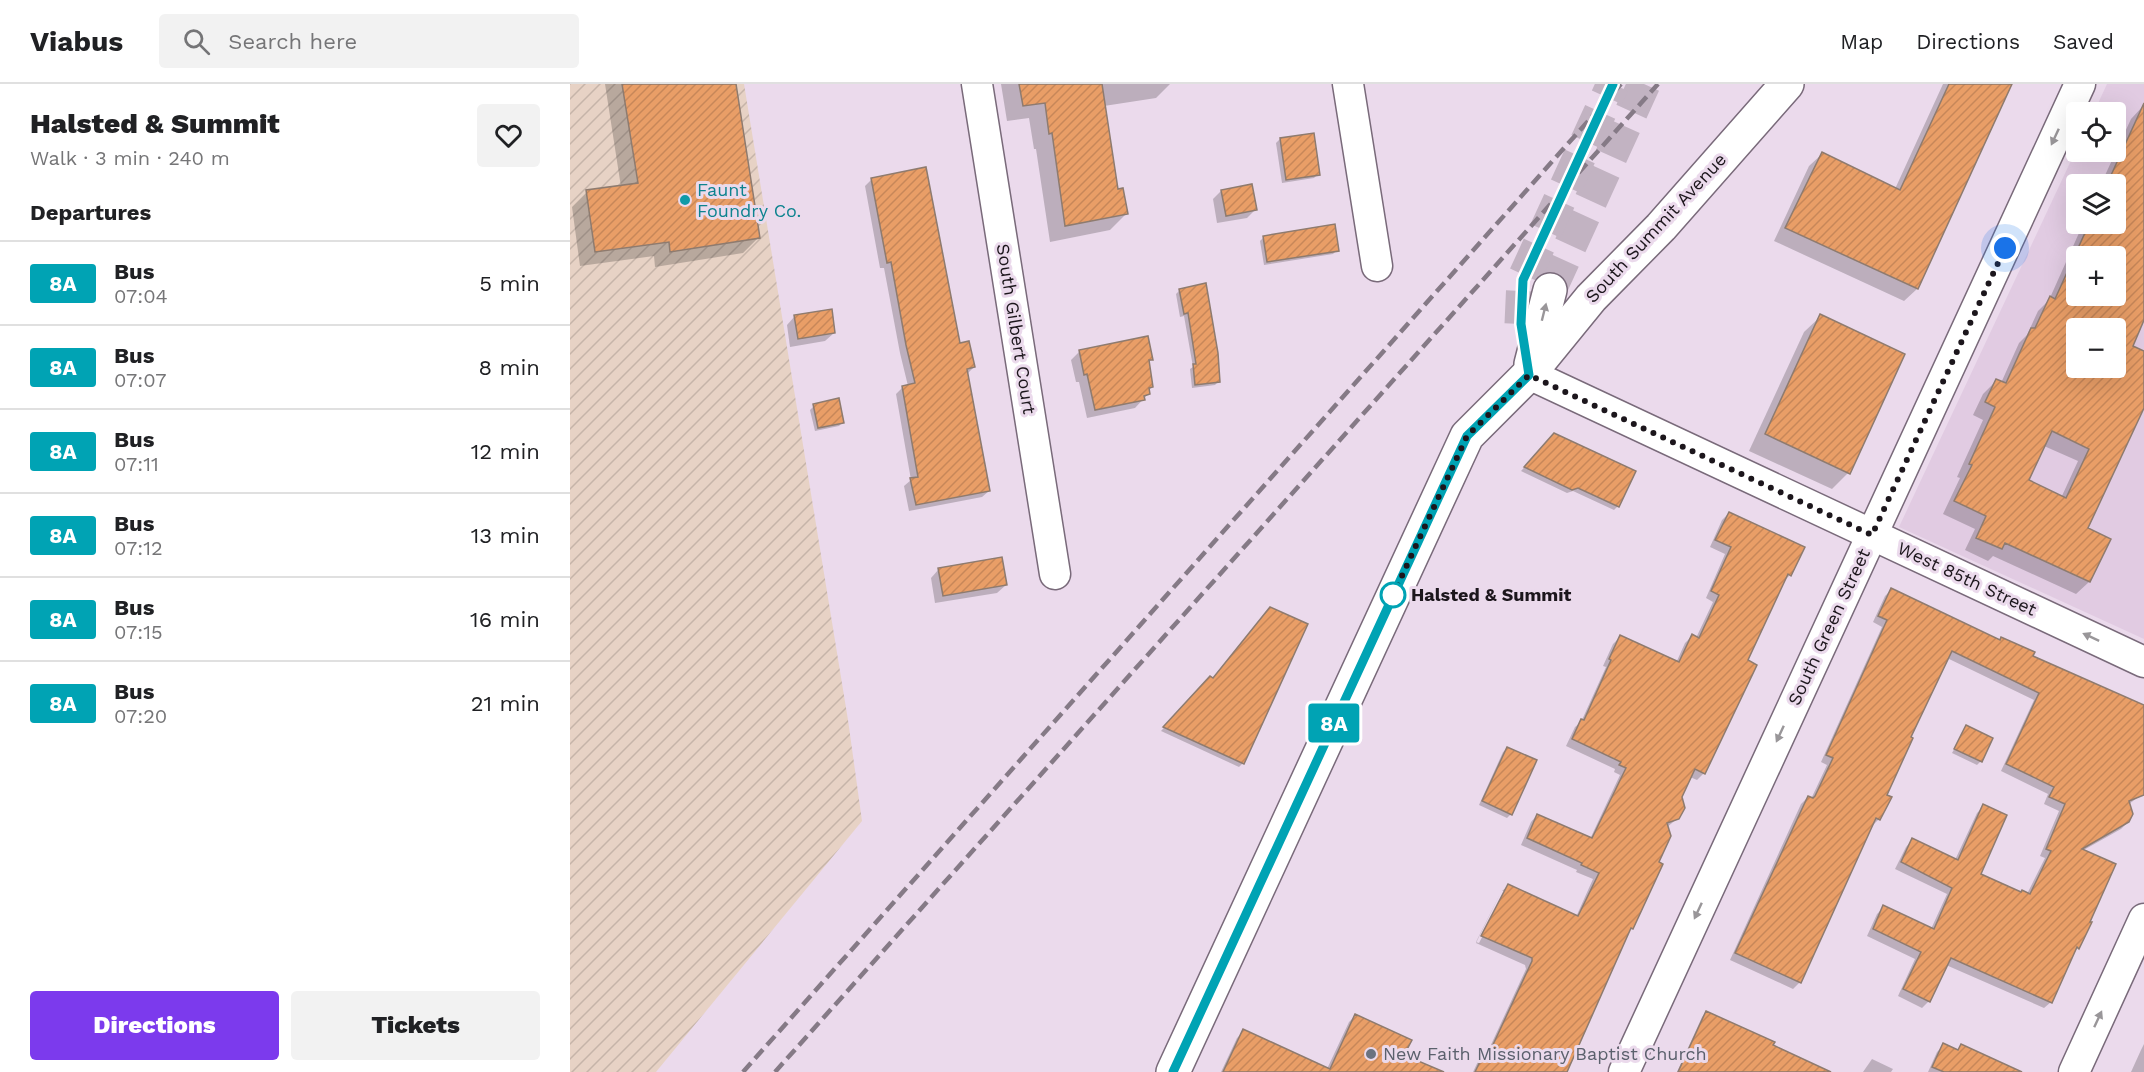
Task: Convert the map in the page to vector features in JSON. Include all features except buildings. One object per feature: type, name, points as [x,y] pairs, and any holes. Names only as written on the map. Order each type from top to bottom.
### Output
[{"type":"main road","name":"South Summit Avenue","points":[[1173,1072],[1467,436],[1529,375],[1591,298],[1660,227],[1787,84]]},
{"type":"main road","points":[[1529,375],[1550,290]]},
{"type":"main road","points":[[1521,324],[1529,375]]},
{"type":"street","name":"South Gilbert Court","points":[[977,84],[1054,574]]},
{"type":"street","points":[[1348,84],[1377,267]]},
{"type":"street","name":"South Green Street","points":[[1624,1072],[2080,84]]},
{"type":"street","name":"West 85th Street","points":[[1529,375],[2144,662]]},
{"type":"street","points":[[2074,1072],[2144,920]]},
{"type":"shaded area","points":[[570,84],[744,84],[848,720],[862,821],[656,1072],[570,1072]]},
{"type":"shaded area","points":[[2107,84],[2144,84],[2144,639],[1899,527],[2070,162],[2126,162],[2126,102],[2099,102]]},
{"type":"tunnel","points":[[1521,324],[1523,280],[1613,84]]},
{"type":"tunnel","points":[[1550,290],[1644,84]]},
{"type":"railway","points":[[743,1072],[1621,84]]},
{"type":"railway","points":[[775,1072],[1658,84]]},
{"type":"bus line","name":"8A","points":[[1173,1072],[1467,436],[1529,375],[1521,324],[1523,280],[1613,84]]},
{"type":"place","name":"Faunt Foundry Co.","points":[[685,200]]},
{"type":"place","name":"Halsted & Summit","points":[[1393,595]]},
{"type":"place","name":"New Faith Missionary Baptist Church","points":[[1371,1054]]},
{"type":"route","points":[[1393,595],[1467,436],[1529,375],[1872,535],[2005,248]]}]
